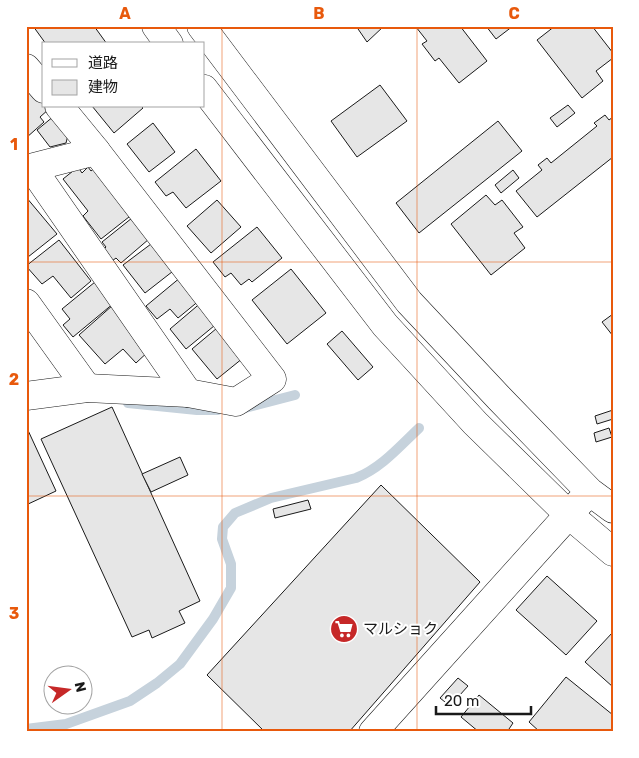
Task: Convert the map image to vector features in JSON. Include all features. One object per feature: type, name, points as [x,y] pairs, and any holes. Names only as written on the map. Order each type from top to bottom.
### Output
[{"type":"street","points":[[156,26],[168,42]]},
{"type":"street","points":[[201,26],[409,302],[498,398],[590,492],[613,509]]},
{"type":"street","points":[[26,68],[42,87]]},
{"type":"street","points":[[205,90],[385,325],[475,423],[568,514],[613,552]]},
{"type":"street","points":[[26,396],[87,388],[188,393],[236,402],[272,379],[61,108]]},
{"type":"street","points":[[96,151],[29,168],[188,393]]},
{"type":"street","points":[[26,303],[87,388]]},
{"type":"street","points":[[373,732],[568,514],[590,492]]},
{"type":"building","points":[[33,26],[94,26],[106,42],[45,42]]},
{"type":"building","points":[[356,26],[384,26],[367,42]]},
{"type":"building","points":[[460,26],[487,61],[459,83],[439,58],[435,61],[422,44],[427,41],[416,27]]},
{"type":"building","points":[[486,26],[513,26],[496,39]]},
{"type":"building","points":[[555,26],[592,26],[613,53],[613,58],[596,71],[603,81],[582,98],[537,40]]},
{"type":"building","points":[[26,82],[42,101],[42,108],[49,109],[40,117],[44,122],[26,138]]},
{"type":"building","points":[[380,85],[407,121],[357,157],[331,121]]},
{"type":"building","points":[[568,105],[575,113],[557,127],[550,118]]},
{"type":"building","points":[[94,108],[143,108],[114,133]]},
{"type":"building","points":[[605,115],[609,120],[613,117],[613,157],[537,217],[516,191],[542,170],[538,165],[547,158],[551,163],[597,126],[594,123]]},
{"type":"building","points":[[54,116],[68,135],[66,143],[50,147],[37,130]]},
{"type":"building","points":[[498,121],[522,151],[419,233],[396,203]]},
{"type":"building","points":[[153,123],[175,152],[149,172],[127,144]]},
{"type":"building","points":[[196,149],[221,181],[186,208],[173,192],[166,196],[155,182]]},
{"type":"building","points":[[97,166],[134,213],[101,239],[83,216],[88,211],[63,179],[78,167],[82,173],[88,167],[91,171]]},
{"type":"building","points":[[513,170],[519,178],[501,193],[495,185]]},
{"type":"building","points":[[486,195],[495,205],[502,200],[523,227],[514,233],[525,248],[491,275],[451,224]]},
{"type":"building","points":[[26,197],[57,234],[28,257],[26,254]]},
{"type":"building","points":[[217,200],[241,227],[211,253],[187,226]]},
{"type":"building","points":[[132,218],[149,239],[121,263],[116,258],[112,261],[102,251],[106,247],[102,242]]},
{"type":"building","points":[[257,227],[282,258],[252,282],[249,279],[241,285],[231,273],[225,277],[213,262]]},
{"type":"building","points":[[59,240],[91,281],[71,298],[53,276],[42,284],[26,266]]},
{"type":"building","points":[[155,241],[177,268],[145,293],[123,265]]},
{"type":"building","points":[[291,269],[326,313],[287,344],[252,300]]},
{"type":"building","points":[[187,272],[206,295],[178,318],[170,309],[157,319],[146,306]]},
{"type":"building","points":[[95,282],[114,303],[73,337],[63,325],[70,319],[62,309]]},
{"type":"building","points":[[203,301],[220,321],[186,349],[170,329]]},
{"type":"building","points":[[113,305],[151,349],[136,363],[123,349],[105,364],[79,335]]},
{"type":"building","points":[[613,314],[613,336],[602,322]]},
{"type":"building","points":[[223,323],[248,354],[217,379],[192,349]]},
{"type":"building","points":[[342,331],[373,367],[358,380],[327,344]]},
{"type":"building","points":[[112,407],[200,601],[179,611],[185,623],[152,638],[149,630],[132,637],[41,439]]},
{"type":"building","points":[[613,410],[613,419],[597,424],[595,416]]},
{"type":"building","points":[[26,426],[56,491],[26,505]]},
{"type":"building","points":[[609,428],[612,437],[596,442],[594,433]]},
{"type":"building","points":[[180,457],[188,475],[151,492],[142,474]]},
{"type":"building","name":"マルショク","points":[[381,485],[480,582],[349,732],[265,732],[207,675]]},
{"type":"building","points":[[308,500],[311,509],[275,518],[273,509]]},
{"type":"building","points":[[547,576],[597,621],[566,655],[516,610]]},
{"type":"building","points":[[613,632],[613,687],[585,662]]},
{"type":"building","points":[[566,677],[613,715],[613,732],[540,732],[529,722]]},
{"type":"building","points":[[458,678],[468,686],[450,706],[440,698]]},
{"type":"building","points":[[479,695],[513,723],[507,732],[479,732],[461,717]]},
{"type":"waterway","points":[[245,408],[295,395]]},
{"type":"waterway","points":[[128,403],[197,410],[218,410]]},
{"type":"waterway","points":[[26,729],[66,724],[130,701],[157,683],[180,664],[213,619],[231,588],[231,564],[222,539],[223,527],[235,513],[271,498],[356,478],[365,474],[382,463],[419,428]]},
{"type":"place","name":"マルショク","points":[[344,629]]}]
